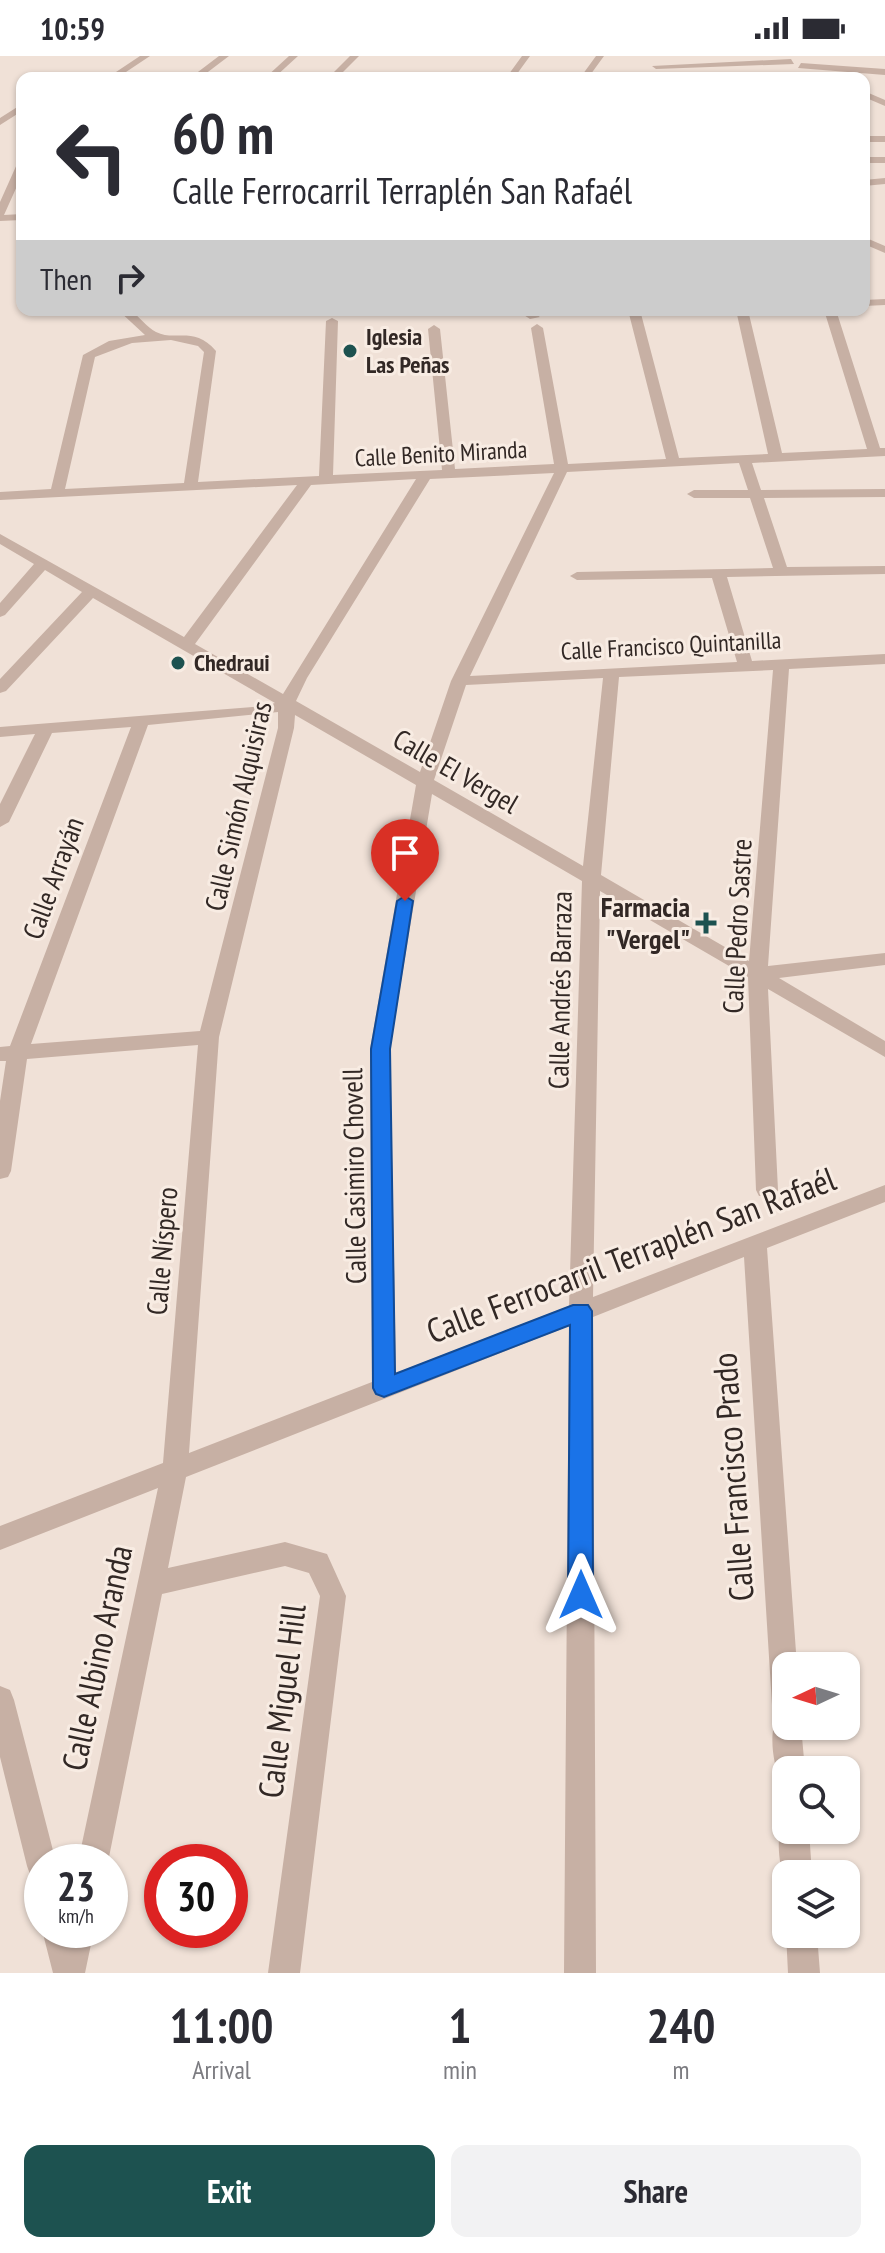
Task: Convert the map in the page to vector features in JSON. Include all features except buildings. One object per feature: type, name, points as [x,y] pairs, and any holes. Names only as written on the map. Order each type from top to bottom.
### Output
[{"type":"street","points":[[121,72],[146,56]]},
{"type":"street","points":[[202,72],[225,56]]},
{"type":"street","points":[[276,72],[294,56]]},
{"type":"street","points":[[338,72],[355,56]]},
{"type":"street","points":[[779,56],[815,72]]},
{"type":"street","points":[[870,59],[881,72]]},
{"type":"street","points":[[656,66],[796,64],[881,72]]},
{"type":"street","points":[[0,215],[16,178]]},
{"type":"street","points":[[131,316],[155,337]]},
{"type":"street","points":[[528,316],[536,323],[562,469]]},
{"type":"street","points":[[636,316],[674,463]]},
{"type":"street","points":[[743,316],[776,458]]},
{"type":"street","points":[[832,316],[880,453]]},
{"type":"street","points":[[326,482],[332,321]]},
{"type":"street","points":[[434,329],[449,476]]},
{"type":"street","points":[[57,494],[89,355],[97,347],[113,341],[155,337],[198,340],[208,344],[210,351],[190,488]]},
{"type":"street","name":"Calle Benito Miranda","points":[[0,496],[880,453]]},
{"type":"street","points":[[745,461],[782,573]]},
{"type":"street","name":"Calle Casimiro Chovell","points":[[384,1388],[380,1049],[425,783],[459,681],[562,469]]},
{"type":"street","name":"Calle Simón Alquisiras","points":[[209,1037],[286,728],[287,704],[299,678],[424,477]]},
{"type":"street","points":[[186,645],[306,482]]},
{"type":"street","points":[[694,494],[885,493]]},
{"type":"street","name":"Calle El Vergel","points":[[0,538],[885,1050]]},
{"type":"street","points":[[0,612],[42,564]]},
{"type":"street","points":[[577,576],[885,570]]},
{"type":"street","points":[[718,573],[746,666]]},
{"type":"street","points":[[0,688],[90,592]]},
{"type":"street","name":"Calle Francisco Quintanilla","points":[[459,681],[885,659]]},
{"type":"street","name":"Calle Pedro Sastre","points":[[767,1190],[758,974],[781,664]]},
{"type":"street","name":"Calle Andrés Barraza","points":[[580,1973],[581,1311],[591,879],[612,672]]},
{"type":"street","points":[[0,732],[267,711],[287,704]]},
{"type":"street","name":"Calle Arrayán","points":[[0,1171],[9,1053],[141,723]]},
{"type":"street","points":[[0,822],[45,730]]},
{"type":"street","points":[[758,974],[885,959]]},
{"type":"street","points":[[9,1053],[209,1037]]},
{"type":"street","name":"Calle Níspero","points":[[175,1469],[209,1037]]},
{"type":"street","name":"Calle Ferrocarril Terraplén San Rafaél","points":[[0,1538],[885,1193]]},
{"type":"street","name":"Calle Francisco Prado","points":[[755,1243],[782,1652]]},
{"type":"street","name":"Calle Albino Aranda","points":[[97,1844],[175,1469]]},
{"type":"street","name":"Calle Miguel Hill","points":[[152,1584],[285,1554],[318,1563],[333,1596],[284,1973]]},
{"type":"street","points":[[0,1700],[36,1844]]},
{"type":"street","points":[[63,1948],[69,1973]]},
{"type":"street","points":[[69,1973],[74,1948]]},
{"type":"street","points":[[802,1948],[804,1973]]},
{"type":"place","name":"Iglesia Las Peñas","points":[[350,351]]},
{"type":"place","name":"Chedraui","points":[[178,663]]},
{"type":"place","name":"Farmacia \"Vergel\"","points":[[706,923]]},
{"type":"route","points":[[405,901],[380,1049],[384,1388],[581,1311],[581,1595]]}]
